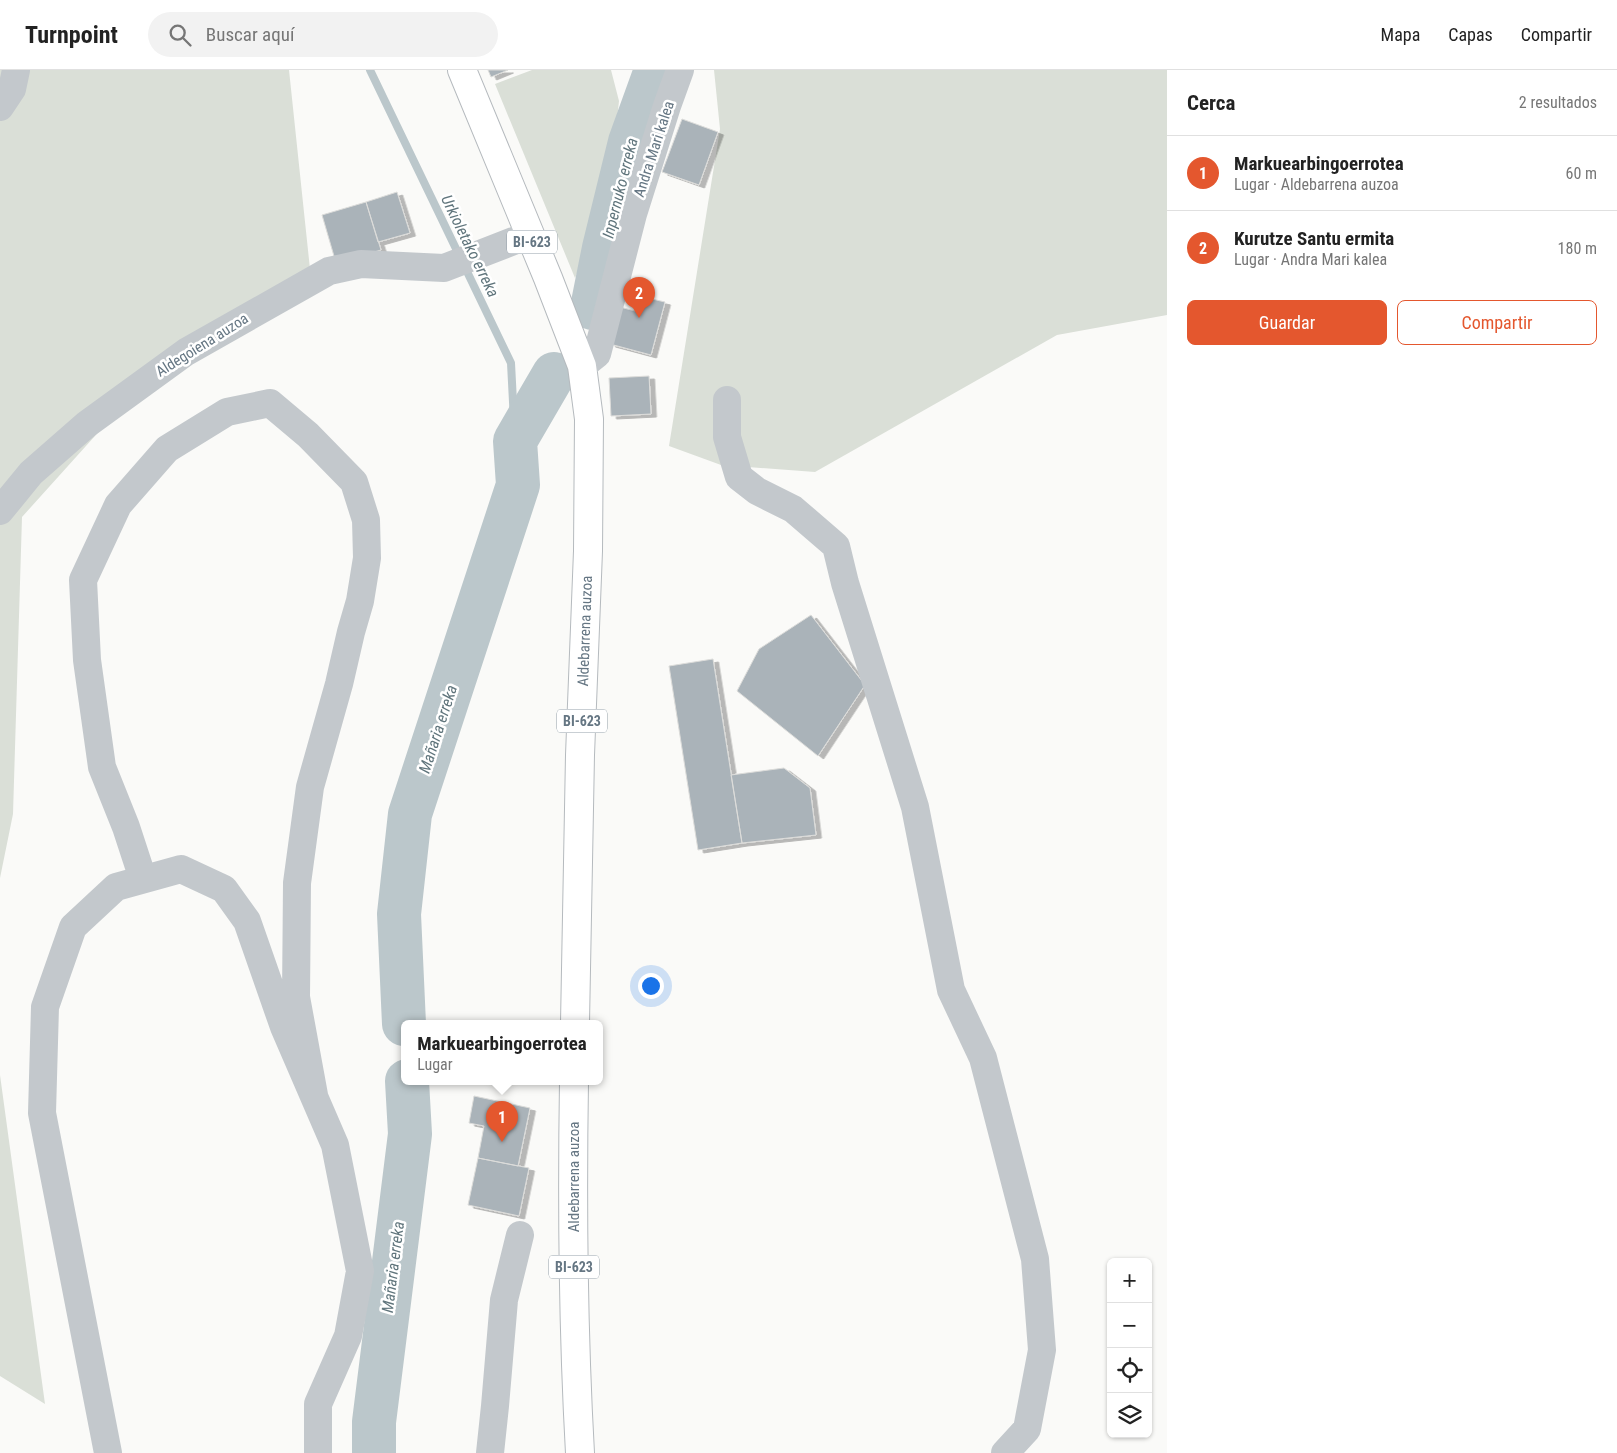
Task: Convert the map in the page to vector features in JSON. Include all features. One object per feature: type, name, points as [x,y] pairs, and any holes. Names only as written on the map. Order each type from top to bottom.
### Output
[{"type":"main road","name":"BI-623","points":[[462,70],[582,366]]},
{"type":"main road","name":"Aldebarrena auzoa","points":[[575,1020],[580,755],[588,551],[589,419],[582,366]]},
{"type":"main road","name":"Aldebarrena auzoa","points":[[574,1085],[573,1173],[576,1389],[580,1453]]},
{"type":"street","points":[[0,107],[12,89],[16,70]]},
{"type":"street","name":"Andra Mari kalea","points":[[582,366],[597,354],[633,214],[680,70]]},
{"type":"street","name":"Aldegoiena auzoa","points":[[0,511],[31,473],[102,413],[186,352],[329,271],[361,264],[444,268],[529,235]]},
{"type":"street","points":[[727,400],[726,437],[739,477],[757,491],[793,509],[836,546],[844,583],[915,807],[951,990],[983,1058],[1035,1259],[1042,1350],[1027,1429],[1005,1453]]},
{"type":"street","points":[[143,879],[126,827],[102,767],[87,660],[83,580],[118,505],[167,449],[226,412],[270,403],[308,435],[354,482],[366,520],[367,558],[360,601],[310,787],[297,883],[296,997],[314,1095]]},
{"type":"street","points":[[108,1453],[42,1113],[45,1007],[73,927],[116,887],[181,869],[224,889],[248,921],[284,1027],[335,1145],[360,1271],[348,1336],[318,1404],[318,1453]]},
{"type":"street","points":[[490,1453],[496,1406],[504,1300],[520,1235]]},
{"type":"shaded area","points":[[0,70],[289,70],[312,288],[131,396],[22,517],[13,814],[0,878]]},
{"type":"shaded area","points":[[532,70],[611,70],[619,101],[614,147],[600,219],[575,278],[495,84]]},
{"type":"shaded area","points":[[714,70],[1167,70],[1167,315],[1057,335],[815,472],[721,465],[669,446],[720,129]]},
{"type":"shaded area","points":[[0,1075],[45,1404],[0,1376]]},
{"type":"building","points":[[488,70],[508,70],[491,77]]},
{"type":"building","points":[[682,119],[718,132],[699,185],[662,172]]},
{"type":"building","points":[[397,192],[410,233],[378,242],[366,202]]},
{"type":"building","points":[[366,202],[381,250],[336,263],[322,215]]},
{"type":"building","points":[[639,296],[665,302],[651,355],[610,344],[620,307],[635,311]]},
{"type":"building","points":[[649,376],[651,414],[611,416],[609,378]]},
{"type":"building","points":[[811,615],[865,685],[818,756],[737,691],[759,649]]},
{"type":"building","points":[[713,659],[742,843],[698,850],[669,666]]},
{"type":"building","points":[[784,768],[810,788],[816,835],[742,843],[731,775]]},
{"type":"building","points":[[474,1096],[530,1108],[518,1166],[478,1158],[484,1126],[469,1123]]},
{"type":"building","points":[[478,1158],[529,1168],[519,1216],[468,1205]]},
{"type":"waterway","name":"Urkioletako erreka","points":[[370,70],[511,363],[515,441]]},
{"type":"waterway","name":"Inpernuko erreka","points":[[592,308],[604,248],[630,142],[656,70]]},
{"type":"waterway","name":"Mañaria erreka","points":[[404,1020],[399,914],[410,814],[518,485],[515,441],[554,374]]},
{"type":"waterway","name":"Mañaria erreka","points":[[374,1453],[374,1422],[410,1134],[407,1085]]},
{"type":"place","name":"Kurutze Santu ermita","points":[[639,318]]},
{"type":"place","name":"Markuearbingoerrotea","points":[[502,1142]]}]
